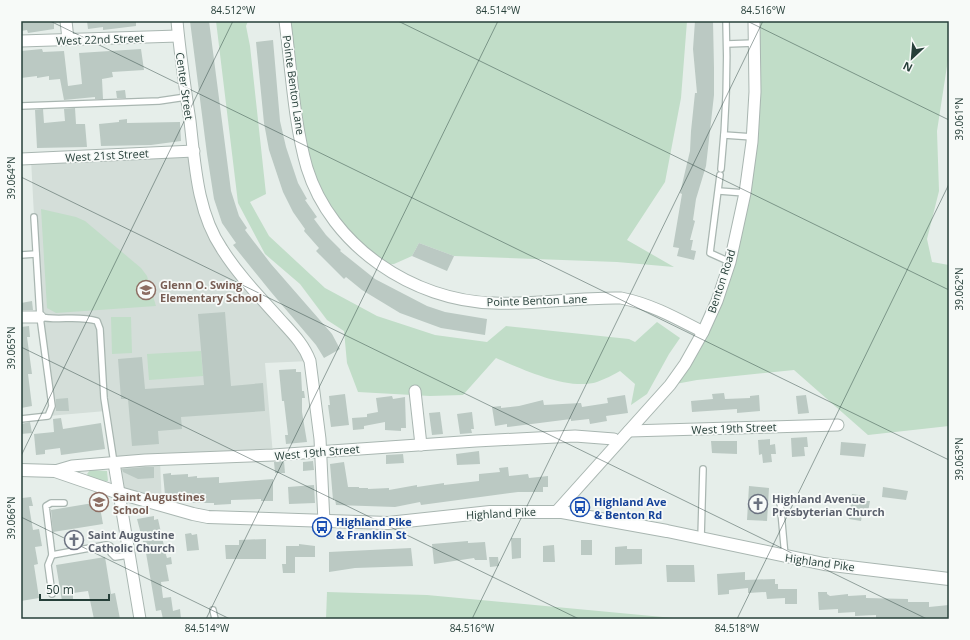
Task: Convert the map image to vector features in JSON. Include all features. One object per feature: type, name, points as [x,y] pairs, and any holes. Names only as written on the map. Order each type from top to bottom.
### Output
[{"type":"street","points":[[66,21],[68,39]]},
{"type":"street","name":"Center Street","points":[[177,21],[186,97],[203,211],[213,236],[233,264],[297,338],[306,351],[312,369],[321,452],[324,522]]},
{"type":"street","name":"Pointe Benton Lane","points":[[285,21],[300,136],[307,168],[327,211],[362,250],[381,265],[420,287],[446,297],[494,303],[621,298],[636,301],[661,310],[703,332]]},
{"type":"street","name":"Benton Road","points":[[556,512],[670,385],[685,364],[703,332],[717,301],[730,262],[745,193],[753,137],[755,92],[754,21]]},
{"type":"street","name":"West 22nd Street","points":[[21,41],[178,36]]},
{"type":"street","name":"West 21st Street","points":[[21,159],[194,151]]},
{"type":"street","points":[[21,317],[40,317]]},
{"type":"street","points":[[415,391],[421,445]]},
{"type":"street","name":"West 19th Street","points":[[629,431],[664,432],[838,425]]},
{"type":"street","name":"West 19th Street","points":[[21,470],[55,471],[72,466],[114,463],[575,436],[614,439]]},
{"type":"street","points":[[114,463],[140,619]]},
{"type":"street","name":"Highland Pike","points":[[55,471],[119,493],[208,517],[388,524],[490,512],[556,512],[701,538],[785,557],[824,564],[949,578]]},
{"type":"lane","points":[[726,21],[728,67],[724,135],[719,191],[710,253],[730,262]]},
{"type":"lane","points":[[727,44],[755,43]]},
{"type":"lane","points":[[21,106],[159,101],[186,97]]},
{"type":"lane","points":[[724,135],[753,137]]},
{"type":"lane","points":[[719,191],[745,193]]},
{"type":"lane","points":[[21,419],[48,416],[52,406],[40,317],[34,217]]},
{"type":"lane","points":[[21,255],[36,254]]},
{"type":"lane","points":[[40,317],[50,319],[78,317],[97,321],[100,329],[104,398],[114,463]]},
{"type":"lane","points":[[701,538],[703,469]]},
{"type":"lane","points":[[780,501],[785,557]]},
{"type":"lane","points":[[52,594],[48,565],[52,555],[46,506],[51,503],[64,503]]},
{"type":"lane","points":[[52,555],[106,545],[110,546],[111,553],[114,557],[129,555]]},
{"type":"lane","points":[[213,610],[215,619]]},
{"type":"shaded area","name":"Glenn O. Swing Elementary School","points":[[194,151],[207,224],[310,361],[265,363],[273,455],[160,460],[162,506],[119,493],[106,411],[48,416],[52,406],[36,254],[31,159]]},
{"type":"green space","points":[[216,21],[248,21],[246,26],[250,46],[266,194],[250,202],[269,236],[325,288],[377,316],[435,335],[487,342],[506,326],[629,339],[635,342],[657,322],[680,338],[669,354],[647,394],[631,405],[635,384],[620,371],[597,382],[573,384],[546,378],[496,358],[463,395],[430,396],[358,392],[347,363],[344,331],[327,320],[300,284],[265,254],[238,203]]},
{"type":"green space","points":[[285,21],[687,21],[681,98],[665,182],[627,240],[674,267],[617,262],[454,256],[419,243],[412,256],[394,264],[381,265],[341,228],[307,168]]},
{"type":"green space","points":[[754,21],[946,21],[949,28],[949,53],[937,131],[939,191],[927,239],[932,262],[949,265],[949,426],[868,435],[794,370],[697,380],[670,385],[717,301],[745,193]]},
{"type":"green space","points":[[41,209],[76,217],[85,221],[141,268],[147,276],[156,306],[56,313],[47,308]]},
{"type":"green space","points":[[111,317],[131,317],[132,353],[112,354]]},
{"type":"green space","points":[[201,351],[203,376],[149,380],[147,354]]},
{"type":"green space","points":[[90,470],[107,471],[108,481],[105,482],[89,477],[87,474]]},
{"type":"green space","points":[[327,592],[427,595],[684,619],[326,619]]},
{"type":"building","points":[[21,21],[54,21],[54,29],[28,33],[27,30],[21,31]]},
{"type":"building","points":[[87,21],[136,21],[136,26],[103,30],[103,27],[88,29]]},
{"type":"building","points":[[190,21],[209,21],[231,191],[239,216],[247,228],[245,230],[271,264],[332,334],[340,349],[324,358],[316,345],[233,245],[236,243],[222,223],[214,199]]},
{"type":"building","points":[[695,21],[713,21],[714,95],[706,166],[696,199],[693,220],[695,221],[690,240],[693,240],[691,250],[696,251],[694,260],[677,256],[679,248],[673,247],[682,194],[680,193],[690,151],[695,93],[697,93],[693,49]]},
{"type":"building","points":[[273,40],[280,121],[286,147],[298,183],[307,199],[305,200],[317,217],[314,219],[326,235],[341,250],[340,251],[375,279],[427,306],[445,312],[487,319],[485,335],[441,328],[400,313],[362,290],[346,277],[344,279],[316,251],[319,248],[304,231],[305,229],[293,212],[283,192],[269,150],[264,123],[256,42]]},
{"type":"building","points":[[42,49],[43,52],[64,51],[68,86],[82,84],[79,53],[141,49],[144,70],[112,72],[113,77],[102,79],[103,99],[95,99],[95,97],[64,100],[60,79],[49,80],[49,76],[21,78],[21,51]]},
{"type":"building","points":[[125,90],[126,98],[117,98],[116,91]]},
{"type":"building","points":[[75,108],[76,124],[85,124],[87,147],[37,148],[35,110],[43,109],[44,123],[65,121],[64,109]]},
{"type":"building","points":[[127,119],[127,123],[180,122],[181,141],[151,145],[101,146],[99,124],[119,122],[119,120]]},
{"type":"building","points":[[419,243],[454,256],[447,271],[412,256]]},
{"type":"building","points":[[32,301],[33,310],[21,310],[21,303]]},
{"type":"building","points":[[225,312],[231,386],[263,383],[265,411],[181,417],[182,429],[158,431],[159,444],[132,446],[128,399],[121,399],[118,359],[142,357],[145,389],[204,385],[198,314]]},
{"type":"building","points":[[29,326],[30,337],[27,337],[32,374],[28,374],[32,406],[21,408],[21,327]]},
{"type":"building","points":[[296,369],[296,372],[301,372],[302,391],[304,391],[305,398],[302,398],[302,412],[307,442],[286,444],[285,435],[288,435],[284,401],[282,401],[279,370]]},
{"type":"building","points":[[724,393],[725,399],[750,398],[750,396],[759,395],[760,411],[737,413],[737,409],[692,412],[691,401],[713,399],[712,394]]},
{"type":"building","points":[[345,394],[349,425],[331,427],[328,405],[330,405],[329,396]]},
{"type":"building","points":[[625,395],[628,413],[606,416],[607,421],[590,424],[589,419],[571,421],[571,419],[507,427],[507,424],[495,426],[492,407],[501,406],[501,408],[519,406],[543,400],[544,405],[581,403],[582,407],[608,403],[607,398]]},
{"type":"building","points":[[806,395],[809,413],[798,414],[796,396]]},
{"type":"building","points":[[392,396],[393,399],[405,397],[406,428],[401,428],[401,431],[385,430],[385,422],[364,426],[364,429],[353,430],[352,418],[367,417],[367,414],[378,412],[376,398]]},
{"type":"building","points":[[68,398],[69,411],[56,411],[56,399]]},
{"type":"building","points":[[440,412],[443,434],[432,435],[429,413]]},
{"type":"building","points":[[472,412],[474,429],[471,429],[472,433],[460,434],[457,414]]},
{"type":"building","points":[[61,418],[63,429],[101,423],[105,449],[61,455],[60,448],[45,450],[45,454],[36,455],[34,434],[54,432],[53,419]]},
{"type":"building","points":[[30,422],[32,433],[21,434],[21,424]]},
{"type":"building","points":[[807,437],[808,447],[804,447],[805,456],[792,457],[791,438]]},
{"type":"building","points":[[770,439],[770,445],[775,444],[776,454],[771,454],[772,462],[763,463],[762,454],[759,455],[758,440]]},
{"type":"building","points":[[711,441],[737,441],[737,454],[712,453]]},
{"type":"building","points":[[841,442],[866,444],[864,457],[840,455]]},
{"type":"building","points":[[479,451],[480,464],[457,465],[456,454]]},
{"type":"building","points":[[403,454],[404,463],[386,464],[386,455]]},
{"type":"building","points":[[284,461],[285,473],[275,473],[274,462]]},
{"type":"building","points":[[313,461],[314,470],[303,471],[303,462]]},
{"type":"building","points":[[344,462],[348,487],[368,489],[389,488],[389,490],[417,485],[417,487],[444,483],[444,485],[479,481],[479,474],[500,472],[499,468],[508,467],[509,476],[528,474],[529,478],[548,476],[548,487],[543,487],[543,492],[518,492],[421,505],[420,502],[395,507],[336,505],[335,499],[333,500],[330,464]]},
{"type":"building","points":[[154,467],[154,478],[138,479],[123,472],[122,469]]},
{"type":"building","points":[[171,473],[171,475],[188,474],[188,477],[197,476],[197,478],[219,477],[219,483],[273,479],[273,501],[261,501],[261,499],[231,500],[231,504],[214,505],[214,503],[192,503],[191,500],[181,500],[180,494],[165,495],[163,474]]},
{"type":"building","points":[[314,485],[315,503],[289,504],[288,487]]},
{"type":"building","name":"Highland Avenue Presbyterian Church","points":[[749,486],[769,488],[767,521],[747,520]]},
{"type":"building","points":[[883,487],[908,491],[906,500],[882,497]]},
{"type":"building","points":[[852,494],[865,496],[865,501],[870,501],[868,512],[863,511],[861,521],[849,519]]},
{"type":"building","points":[[31,497],[33,506],[29,506],[33,530],[39,529],[42,546],[35,547],[38,564],[34,565],[39,598],[21,601],[21,501],[22,498]]},
{"type":"building","points":[[99,502],[103,524],[53,532],[51,510]]},
{"type":"building","points":[[154,516],[154,520],[158,519],[166,555],[167,558],[171,557],[172,564],[166,565],[169,581],[161,582],[163,598],[171,597],[173,611],[180,609],[181,619],[163,619],[161,610],[156,611],[146,553],[137,519]]},
{"type":"building","points":[[191,533],[192,535],[197,534],[199,550],[187,551],[185,534]]},
{"type":"building","points":[[511,538],[521,538],[521,558],[512,559]]},
{"type":"building","points":[[266,539],[266,559],[226,559],[225,545],[239,545],[239,540]]},
{"type":"building","points":[[581,540],[592,540],[592,555],[581,555]]},
{"type":"building","points":[[468,541],[468,543],[485,542],[487,560],[475,560],[474,558],[434,564],[432,544]]},
{"type":"building","points":[[299,544],[315,546],[315,557],[295,557],[295,573],[283,573],[282,564],[286,564],[286,546],[299,546]]},
{"type":"building","points":[[554,545],[555,562],[543,562],[543,546]]},
{"type":"building","points":[[627,546],[627,549],[642,549],[642,564],[615,565],[615,547]]},
{"type":"building","points":[[411,548],[413,566],[355,568],[329,572],[329,552]]},
{"type":"building","points":[[105,557],[111,594],[115,593],[120,619],[94,619],[88,591],[73,593],[73,599],[62,601],[56,565]]},
{"type":"building","points":[[489,557],[498,557],[499,566],[490,567]]},
{"type":"building","points":[[666,565],[694,565],[695,582],[667,582]]},
{"type":"building","points":[[745,572],[745,580],[775,579],[775,584],[778,584],[778,589],[797,589],[797,604],[785,604],[785,598],[767,599],[766,592],[748,593],[748,588],[729,590],[729,594],[718,595],[717,574]]},
{"type":"building","points":[[818,592],[827,592],[830,596],[848,594],[848,596],[866,595],[866,598],[908,599],[908,602],[929,602],[929,607],[949,605],[949,619],[876,619],[876,615],[855,616],[855,612],[838,613],[838,609],[819,610]]},
{"type":"place","name":"Glenn O. Swing Elementary School","points":[[146,290]]},
{"type":"place","name":"Saint Augustines School","points":[[99,502]]},
{"type":"place","name":"Highland Avenue Presbyterian Church","points":[[758,504]]},
{"type":"place","name":"Highland Ave & Benton Rd","points":[[580,507]]},
{"type":"place","name":"Highland Pike & Franklin St","points":[[322,527]]},
{"type":"place","name":"Saint Augustine Catholic Church","points":[[74,540]]}]
